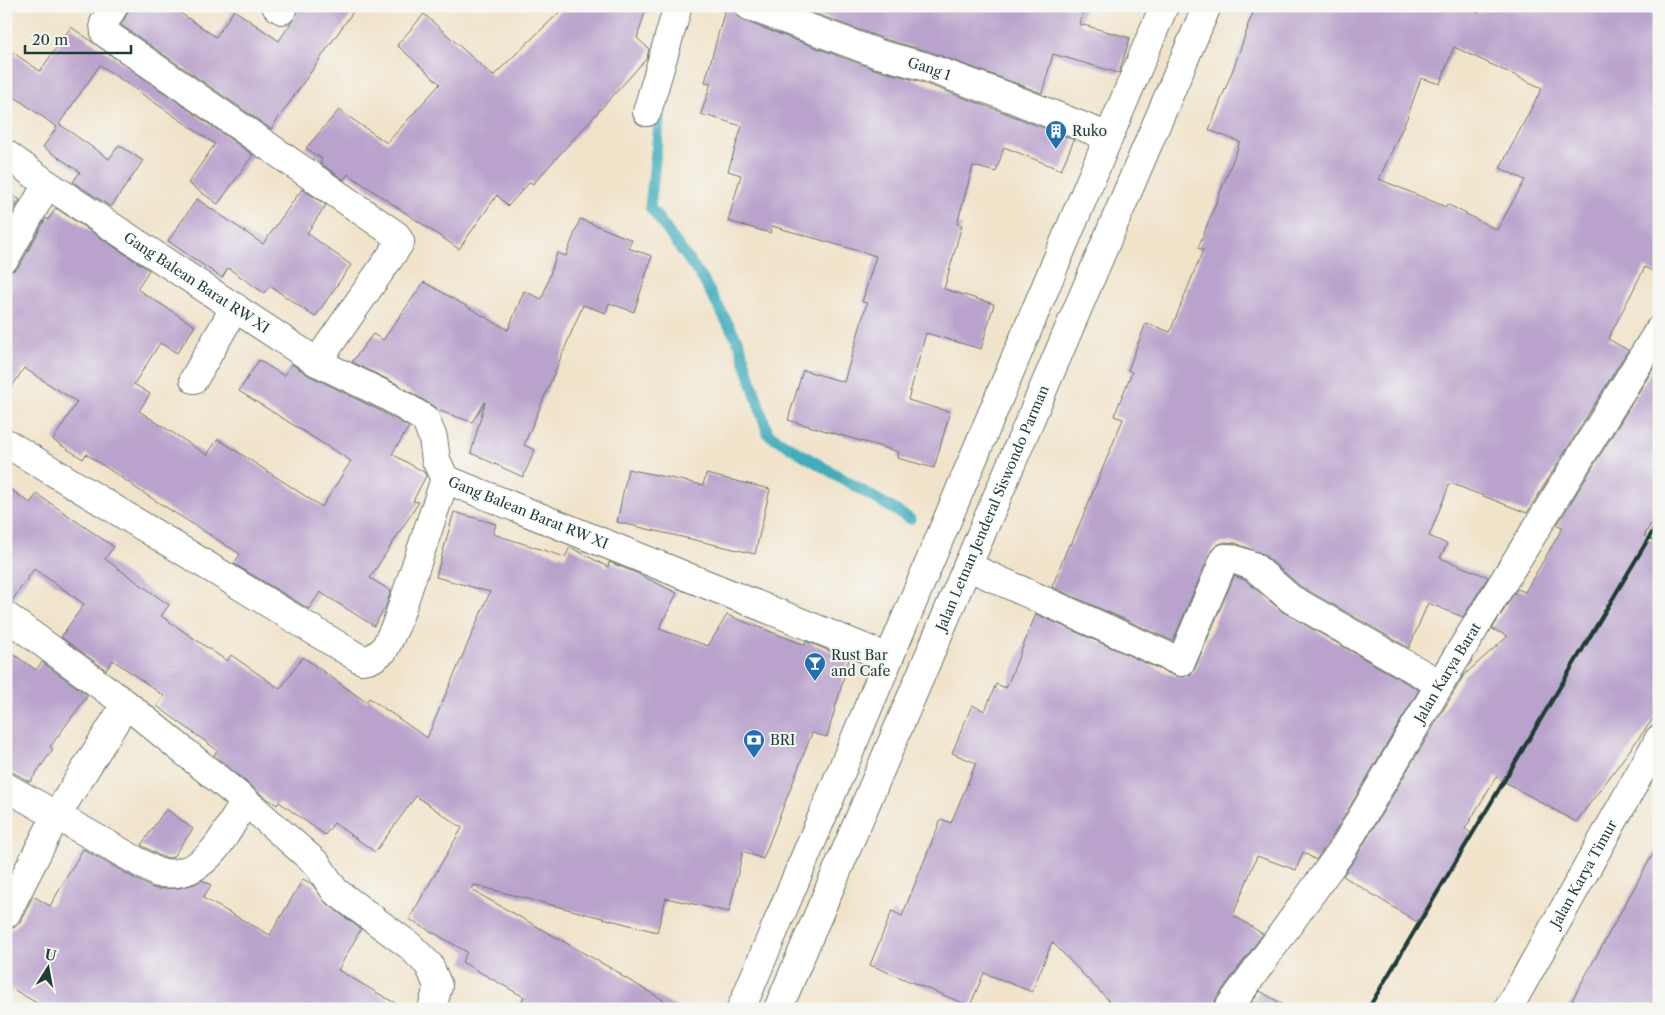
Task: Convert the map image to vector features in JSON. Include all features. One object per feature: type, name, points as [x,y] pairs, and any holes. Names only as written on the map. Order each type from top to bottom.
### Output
[{"type":"street","points":[[114,6],[104,23],[106,33],[396,235],[400,242],[317,362]]},
{"type":"street","points":[[647,112],[677,6]]},
{"type":"street","name":"Gang 1","points":[[748,6],[879,54],[923,66],[1048,112],[1109,137]]},
{"type":"street","points":[[741,1009],[1164,6]]},
{"type":"street","name":"Jalan Letnan Jenderal Siswondo Parman","points":[[778,1009],[1207,6]]},
{"type":"street","name":"Gang Balean Barat RW XI","points":[[6,154],[47,184],[317,362],[389,397],[425,419],[433,438],[436,460],[445,479],[890,658]]},
{"type":"street","points":[[6,257],[47,184]]},
{"type":"street","points":[[194,379],[235,307]]},
{"type":"street","name":"Jalan Karya Barat","points":[[1228,1009],[1343,849],[1440,684],[1659,330]]},
{"type":"street","points":[[6,443],[362,660],[373,658],[384,650],[396,625],[445,479]]},
{"type":"street","points":[[967,566],[1181,662],[1224,558],[1230,558],[1253,566],[1291,599],[1440,684]]},
{"type":"street","points":[[6,616],[126,704],[245,801],[317,864],[334,891],[410,946],[428,965],[438,986],[432,1009]]},
{"type":"street","points":[[6,914],[56,816],[126,704]]},
{"type":"street","name":"Jalan Karya Timur","points":[[1508,1009],[1659,739]]},
{"type":"street","points":[[6,787],[158,873],[178,873],[203,861],[214,850],[245,801]]},
{"type":"building","points":[[131,6],[170,6],[216,37],[234,10],[279,41],[302,6],[357,6],[271,129],[121,25]]},
{"type":"building","points":[[566,6],[647,6],[637,38],[649,49],[647,58],[533,184],[530,182],[508,206],[497,195],[459,249],[348,174],[344,180],[320,163],[322,159],[306,148],[339,110],[387,143],[440,84],[397,45],[424,14],[493,76]]},
{"type":"building","points":[[726,6],[734,6],[737,16],[744,21],[874,69],[918,81],[1074,140],[1061,170],[1004,147],[996,172],[973,166],[957,224],[962,225],[944,289],[994,304],[981,349],[926,333],[908,400],[950,412],[934,468],[897,458],[899,452],[788,420],[803,370],[844,382],[867,303],[862,302],[876,256],[772,226],[770,233],[728,221],[741,175],[728,171],[742,126],[701,114],[711,83],[705,82]]},
{"type":"building","points":[[795,6],[1085,6],[1080,24],[1130,38],[1119,73],[1053,54],[1042,93],[928,51],[884,39]]},
{"type":"building","points":[[1256,6],[1459,6],[1479,13],[1482,6],[1659,6],[1659,275],[1645,267],[1608,339],[1628,350],[1527,513],[1450,483],[1429,536],[1447,544],[1440,558],[1488,577],[1463,617],[1428,603],[1409,648],[1300,586],[1263,554],[1235,543],[1225,542],[1217,545],[1211,551],[1173,641],[1052,587],[1123,419],[1114,416],[1132,372],[1128,370],[1146,323],[1170,332],[1203,250],[1198,248],[1240,142],[1209,130],[1235,64]],"holes":[[[1454,47],[1542,88],[1500,168],[1525,180],[1497,230],[1447,204],[1446,207],[1379,179],[1407,118],[1421,78],[1440,84]]]},
{"type":"building","points":[[71,27],[253,155],[218,204],[188,183],[215,144],[100,65],[59,124],[109,159],[119,145],[143,161],[111,207],[73,182],[80,172],[43,147],[57,127],[6,91],[6,48],[40,71]]},
{"type":"building","points":[[302,189],[326,205],[307,233],[351,265],[315,317],[270,286],[264,293],[228,268],[222,278],[168,241],[197,199],[263,244]]},
{"type":"building","points":[[6,191],[20,200],[6,225]]},
{"type":"building","points":[[56,208],[149,270],[137,289],[195,326],[177,353],[160,343],[134,384],[150,394],[139,411],[207,455],[218,439],[322,507],[351,461],[239,391],[259,360],[284,376],[292,364],[310,376],[409,427],[392,454],[424,472],[426,476],[413,501],[419,502],[370,578],[391,591],[385,608],[374,626],[320,592],[309,609],[234,564],[240,554],[134,487],[86,454],[83,459],[53,440],[77,402],[24,368],[6,396],[6,273],[20,265],[46,218],[48,220]]},
{"type":"building","points":[[580,219],[632,240],[628,248],[652,256],[634,312],[609,303],[606,313],[583,305],[524,445],[535,450],[523,477],[471,453],[485,402],[472,422],[437,410],[397,384],[352,362],[373,334],[383,340],[424,282],[508,330],[524,291],[542,299],[557,253],[566,256]]},
{"type":"building","points":[[1656,364],[1659,366],[1659,510],[1644,536],[1659,543],[1659,711],[1576,822],[1496,777],[1465,829],[1471,833],[1417,922],[1343,876],[1464,675],[1508,636],[1492,629],[1517,589],[1525,592],[1563,527],[1557,525]]},
{"type":"building","points":[[628,469],[703,485],[706,474],[770,489],[755,554],[617,522]]},
{"type":"building","points":[[6,486],[30,503],[37,494],[114,547],[105,559],[169,605],[161,616],[227,661],[231,655],[280,689],[303,657],[366,702],[369,698],[427,738],[490,592],[436,577],[454,512],[496,524],[493,534],[565,557],[570,547],[608,567],[609,562],[677,593],[659,629],[708,646],[727,615],[805,645],[806,641],[849,659],[827,737],[812,733],[763,859],[743,851],[729,912],[666,898],[657,932],[474,885],[472,890],[679,1009],[517,1009],[524,997],[462,962],[467,952],[409,919],[462,828],[416,796],[375,852],[334,823],[325,835],[279,802],[277,805],[259,793],[214,755],[217,750],[157,706],[164,696],[113,660],[106,670],[61,637],[84,604],[34,569],[11,602],[6,601]]},
{"type":"building","points":[[1234,576],[1245,580],[1283,612],[1419,690],[1330,840],[1316,860],[1303,852],[1296,870],[1257,856],[1233,915],[1263,934],[1215,1000],[1213,1009],[1117,1009],[1052,942],[1032,992],[984,973],[970,1006],[870,965],[892,911],[902,916],[941,819],[951,823],[976,763],[952,753],[972,705],[985,711],[996,684],[1006,688],[1036,614],[1175,676],[1183,677],[1191,674],[1195,668]]},
{"type":"building","points":[[6,649],[36,670],[42,662],[88,695],[50,747],[53,749],[30,782],[14,773],[6,771]]},
{"type":"building","points":[[166,809],[193,829],[172,858],[162,857],[141,845]]},
{"type":"building","points":[[1659,843],[1659,1009],[1567,1009]]},
{"type":"building","points":[[83,849],[150,887],[157,889],[179,888],[202,880],[211,885],[203,898],[270,935],[303,879],[312,884],[326,903],[361,929],[338,970],[405,1009],[47,1009],[6,985],[6,934],[9,929],[15,927],[20,922],[33,896],[50,906]]},
{"type":"building","points":[[1260,991],[1290,1009],[1247,1009]]},
{"type":"waterway","points":[[661,105],[650,207],[702,278],[739,343],[768,434],[910,519]]},
{"type":"railway","points":[[1368,1009],[1659,521]]},
{"type":"place","name":"Ruko","points":[[1056,150]]},
{"type":"place","name":"Rust Bar and Cafe","points":[[815,682]]},
{"type":"place","name":"BRI","points":[[754,759]]}]
